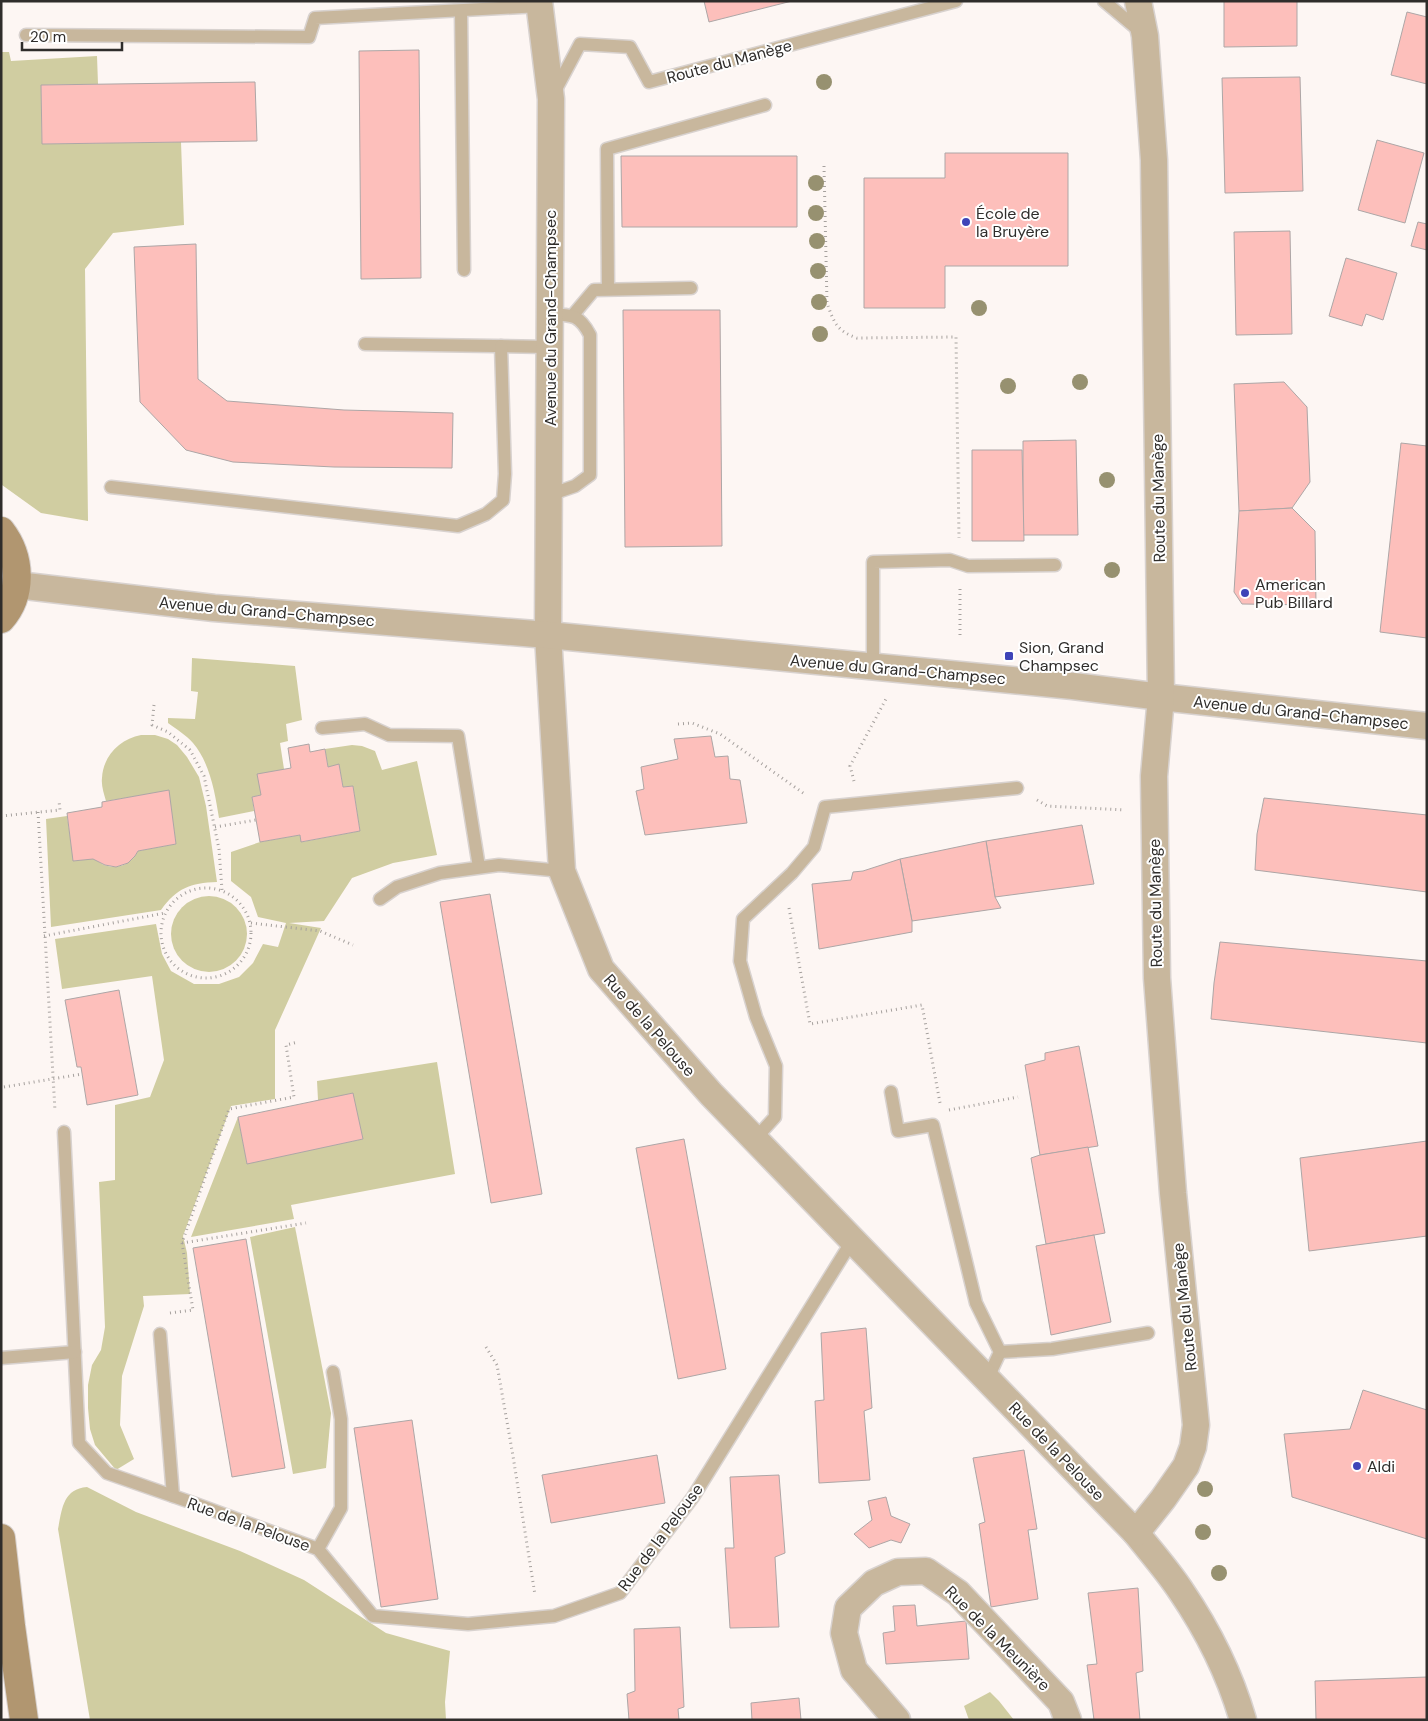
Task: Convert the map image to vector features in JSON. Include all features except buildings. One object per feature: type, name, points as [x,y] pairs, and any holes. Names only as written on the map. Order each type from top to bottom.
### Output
[{"type":"street","name":"Route du Manège","points":[[1136,1533],[1186,1466],[1193,1446],[1196,1425],[1173,1193],[1157,978],[1154,776],[1161,697],[1154,160],[1146,36],[1138,1]]},
{"type":"street","name":"Avenue du Grand-Champsec","points":[[540,4],[551,99],[561,314],[549,347],[548,635]]},
{"type":"street","points":[[1,531],[13,551],[18,573],[13,600],[1,619]]},
{"type":"street","name":"Avenue du Grand-Champsec","points":[[17,584],[214,608],[548,635],[1081,686],[1161,697],[1427,726]]},
{"type":"street","name":"Rue de la Pelouse","points":[[548,635],[562,871],[601,969],[711,1094],[1136,1533]]},
{"type":"street","points":[[1136,1533],[1181,1590],[1216,1649],[1233,1687],[1243,1720]]},
{"type":"street","points":[[1,1538],[24,1720]]},
{"type":"street","name":"Rue de la Meunière","points":[[897,1720],[854,1670],[844,1633],[848,1608],[874,1583],[898,1572],[926,1571],[958,1592],[1061,1702],[1068,1720]]},
{"type":"lane","name":"Route du Manège","points":[[551,99],[580,44],[630,47],[649,82],[956,1]]},
{"type":"lane","points":[[1104,1],[1146,36]]},
{"type":"lane","points":[[26,35],[309,37],[315,18],[461,11],[540,4]]},
{"type":"lane","points":[[461,11],[464,270]]},
{"type":"lane","points":[[608,289],[607,149],[765,105]]},
{"type":"lane","points":[[561,314],[594,290],[691,288]]},
{"type":"lane","points":[[549,495],[575,486],[590,475],[590,335],[584,323],[561,314]]},
{"type":"lane","points":[[365,344],[549,347]]},
{"type":"lane","points":[[111,487],[458,526],[486,514],[503,500],[505,474],[501,346]]},
{"type":"lane","points":[[873,667],[873,562],[950,560],[968,566],[1055,565]]},
{"type":"lane","points":[[322,728],[364,724],[389,735],[458,736],[479,867]]},
{"type":"lane","points":[[755,1139],[775,1117],[776,1066],[756,1017],[740,961],[743,918],[784,881],[814,847],[825,807],[1017,788]]},
{"type":"lane","points":[[380,899],[397,886],[440,873],[479,867],[499,865],[562,871]]},
{"type":"lane","points":[[891,1092],[898,1131],[933,1125],[976,1303],[1000,1352]]},
{"type":"lane","name":"Rue de la Pelouse","points":[[64,1132],[79,1442],[107,1473],[318,1549],[373,1616],[468,1624],[538,1618],[554,1616],[620,1593],[693,1497],[852,1241]]},
{"type":"lane","points":[[1000,1352],[1052,1349],[1148,1332]]},
{"type":"lane","points":[[160,1334],[173,1496]]},
{"type":"lane","points":[[1,1358],[75,1352]]},
{"type":"lane","points":[[987,1380],[1000,1352]]},
{"type":"lane","points":[[318,1549],[341,1508],[341,1419],[333,1372]]},
{"type":"path","points":[[824,166],[827,303],[834,322],[847,334],[857,338],[956,337],[960,636]]},
{"type":"path","points":[[859,804],[850,766],[890,691]]},
{"type":"path","points":[[154,705],[152,725],[168,732],[190,750],[204,776],[215,827],[222,890]]},
{"type":"path","points":[[678,724],[692,723],[720,734],[825,807]]},
{"type":"path","points":[[1017,788],[1047,806],[1129,810]]},
{"type":"path","points":[[1,816],[60,810],[59,801]]},
{"type":"path","points":[[38,812],[56,1127],[64,1132]]},
{"type":"path","points":[[215,827],[256,820]]},
{"type":"path","points":[[784,881],[810,1024],[922,1005],[941,1111],[1018,1097]]},
{"type":"path","points":[[208,887],[222,890],[236,897],[246,909],[251,924],[252,938],[248,953],[239,965],[227,974],[213,978],[198,978],[184,973],[172,964],[165,951],[161,936],[162,921],[165,913],[179,896],[193,889],[208,887]]},
{"type":"path","points":[[44,936],[165,913]]},
{"type":"path","points":[[251,924],[320,931],[353,946]]},
{"type":"path","points":[[160,1334],[169,1313],[192,1310],[182,1243],[229,1109],[294,1097],[286,1045],[298,1042]]},
{"type":"path","points":[[4,1087],[82,1074]]},
{"type":"path","points":[[182,1243],[306,1223]]},
{"type":"path","points":[[486,1347],[497,1365],[538,1618]]},
{"type":"shaded area","points":[[1,52],[9,52],[11,61],[97,56],[98,84],[41,85],[42,144],[181,142],[184,225],[113,233],[85,269],[88,521],[41,513],[2,485],[1,482]]},
{"type":"shaded area","points":[[192,658],[295,666],[302,720],[286,724],[288,741],[280,743],[284,769],[261,795],[252,797],[254,811],[219,818],[208,769],[204,760],[190,740],[168,723],[168,718],[195,719],[198,692],[191,691]]},
{"type":"shaded area","points":[[141,735],[155,735],[168,739],[177,745],[199,777],[206,806],[217,882],[192,885],[185,888],[173,896],[161,910],[51,927],[46,819],[67,816],[74,861],[94,859],[104,865],[114,867],[124,865],[138,851],[176,844],[168,791],[106,801],[102,781],[103,770],[109,756],[126,740]]},
{"type":"shaded area","points":[[352,745],[362,746],[375,751],[382,770],[417,761],[437,855],[393,863],[352,878],[324,921],[289,923],[321,928],[275,1030],[275,1099],[231,1106],[183,1236],[187,1253],[190,1294],[143,1296],[144,1306],[122,1376],[120,1425],[134,1459],[116,1470],[95,1445],[90,1429],[88,1408],[88,1385],[92,1365],[101,1350],[105,1327],[99,1182],[115,1180],[115,1105],[150,1097],[164,1060],[152,976],[62,989],[55,939],[156,924],[162,954],[171,971],[194,984],[219,984],[239,977],[253,963],[263,944],[278,947],[286,923],[258,917],[251,897],[231,881],[231,852],[260,842],[300,835],[302,842],[360,831],[353,786],[343,787],[339,765],[328,767],[325,749]]},
{"type":"shaded area","points":[[209,896],[224,899],[236,907],[244,919],[247,934],[244,949],[236,961],[224,969],[209,972],[194,969],[182,961],[174,949],[171,934],[174,919],[182,907],[194,899]]},
{"type":"shaded area","points":[[437,1062],[455,1174],[291,1205],[294,1219],[191,1237],[238,1117],[247,1163],[363,1139],[318,1100],[317,1081]]},
{"type":"shaded area","points":[[295,1227],[331,1413],[326,1468],[293,1474],[250,1237]]},
{"type":"shaded area","points":[[87,1487],[136,1512],[240,1551],[304,1580],[386,1633],[450,1651],[445,1702],[446,1720],[90,1720],[58,1529],[63,1507],[68,1496],[79,1489]]},
{"type":"shaded area","points":[[990,1692],[1014,1720],[969,1720],[964,1706]]},
{"type":"place","name":"École de la Bruyère","points":[[966,222]]},
{"type":"place","name":"American Pub Billard","points":[[1245,593]]},
{"type":"place","name":"Sion, Grand Champsec","points":[[1009,656]]},
{"type":"place","name":"Aldi","points":[[1357,1466]]}]
